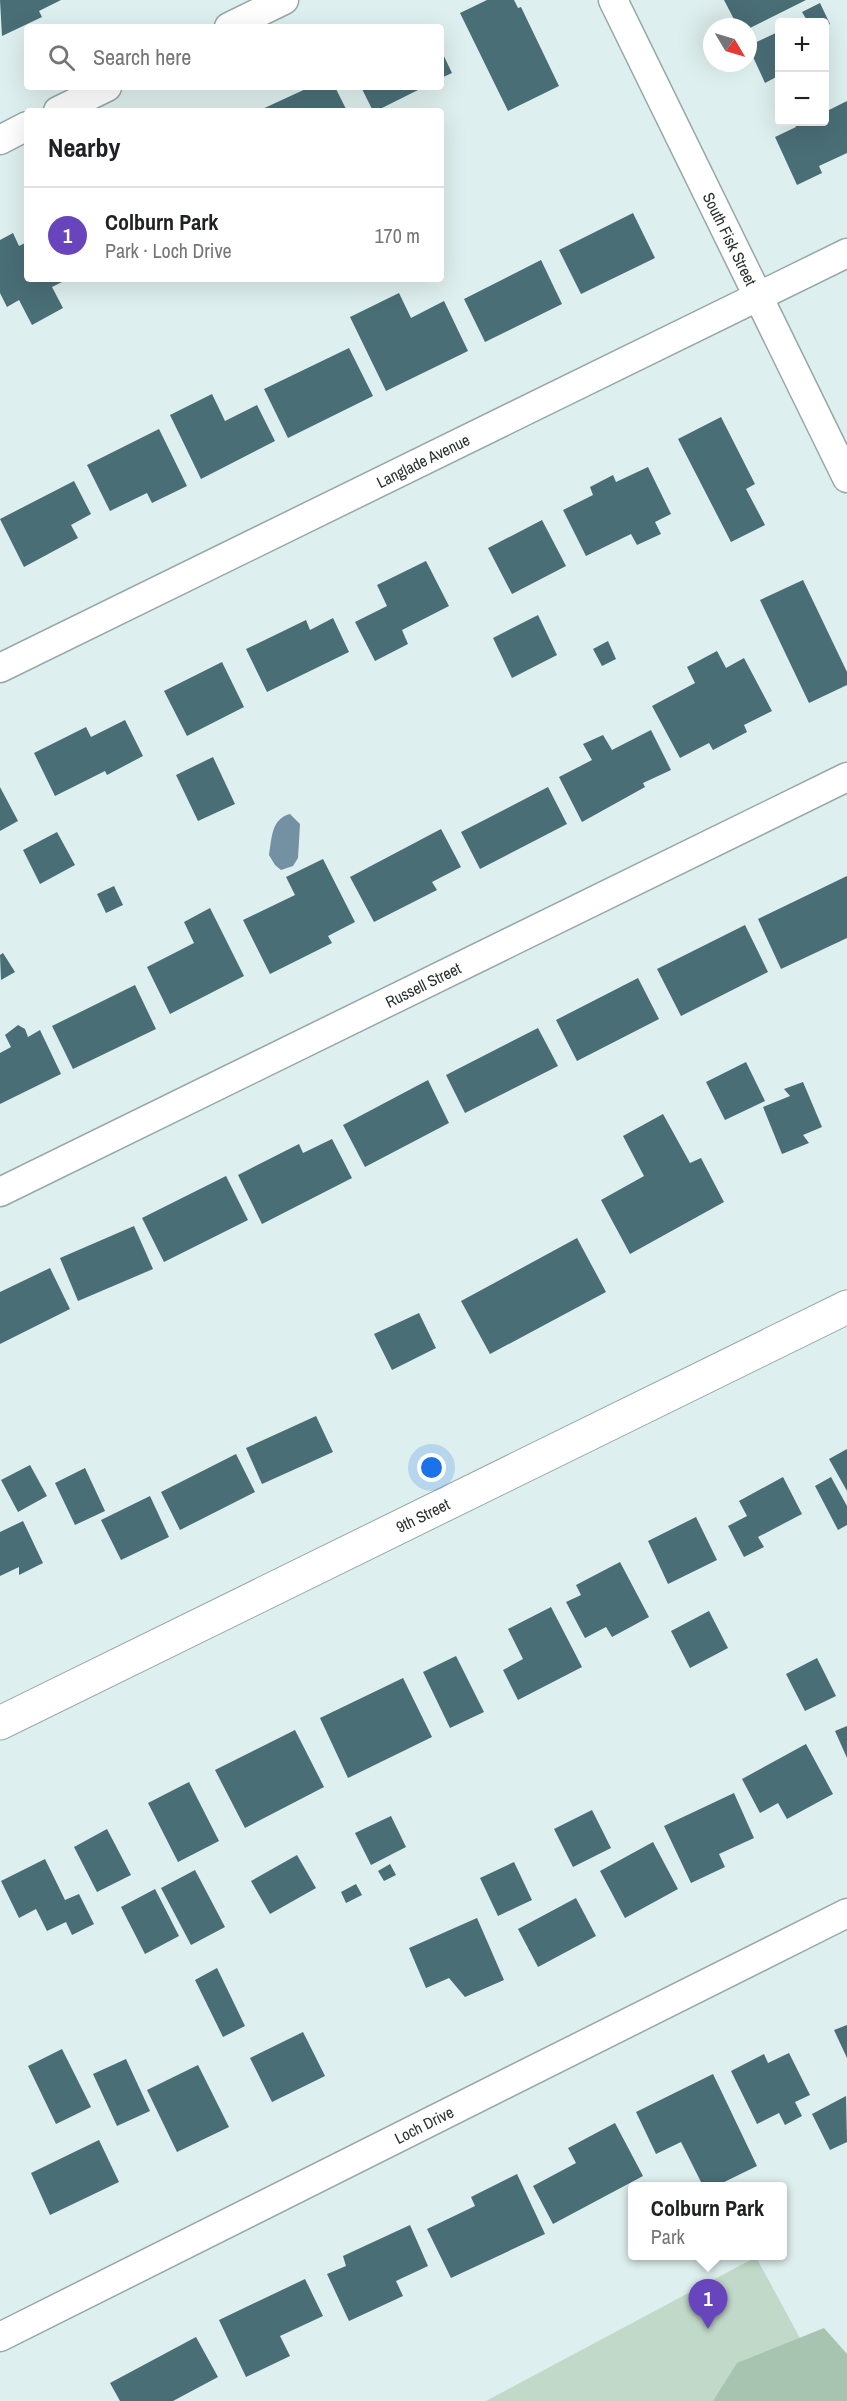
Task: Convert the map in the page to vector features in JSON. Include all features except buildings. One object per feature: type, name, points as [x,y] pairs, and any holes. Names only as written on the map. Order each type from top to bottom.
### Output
[{"type":"street","points":[[235,24],[284,0]]},
{"type":"street","name":"South Fisk Street","points":[[613,0],[847,478]]},
{"type":"street","points":[[64,108],[101,90]]},
{"type":"street","points":[[0,140],[24,128]]},
{"type":"street","name":"Langlade Avenue","points":[[0,668],[847,253]]},
{"type":"street","name":"Russell Street","points":[[0,1192],[847,777]]},
{"type":"street","name":"9th Street","points":[[0,1723],[847,1307]]},
{"type":"street","name":"Loch Drive","points":[[0,2337],[847,1913]]},
{"type":"green space","points":[[750,2260],[758,2260],[834,2401],[486,2401]]},
{"type":"green space","points":[[824,2328],[847,2354],[847,2401],[713,2401],[737,2363]]},
{"type":"water","points":[[290,814],[300,824],[298,858],[293,866],[281,870],[269,855],[271,842],[279,820]]},
{"type":"place","name":"Colburn Park","points":[[708,2329]]}]
